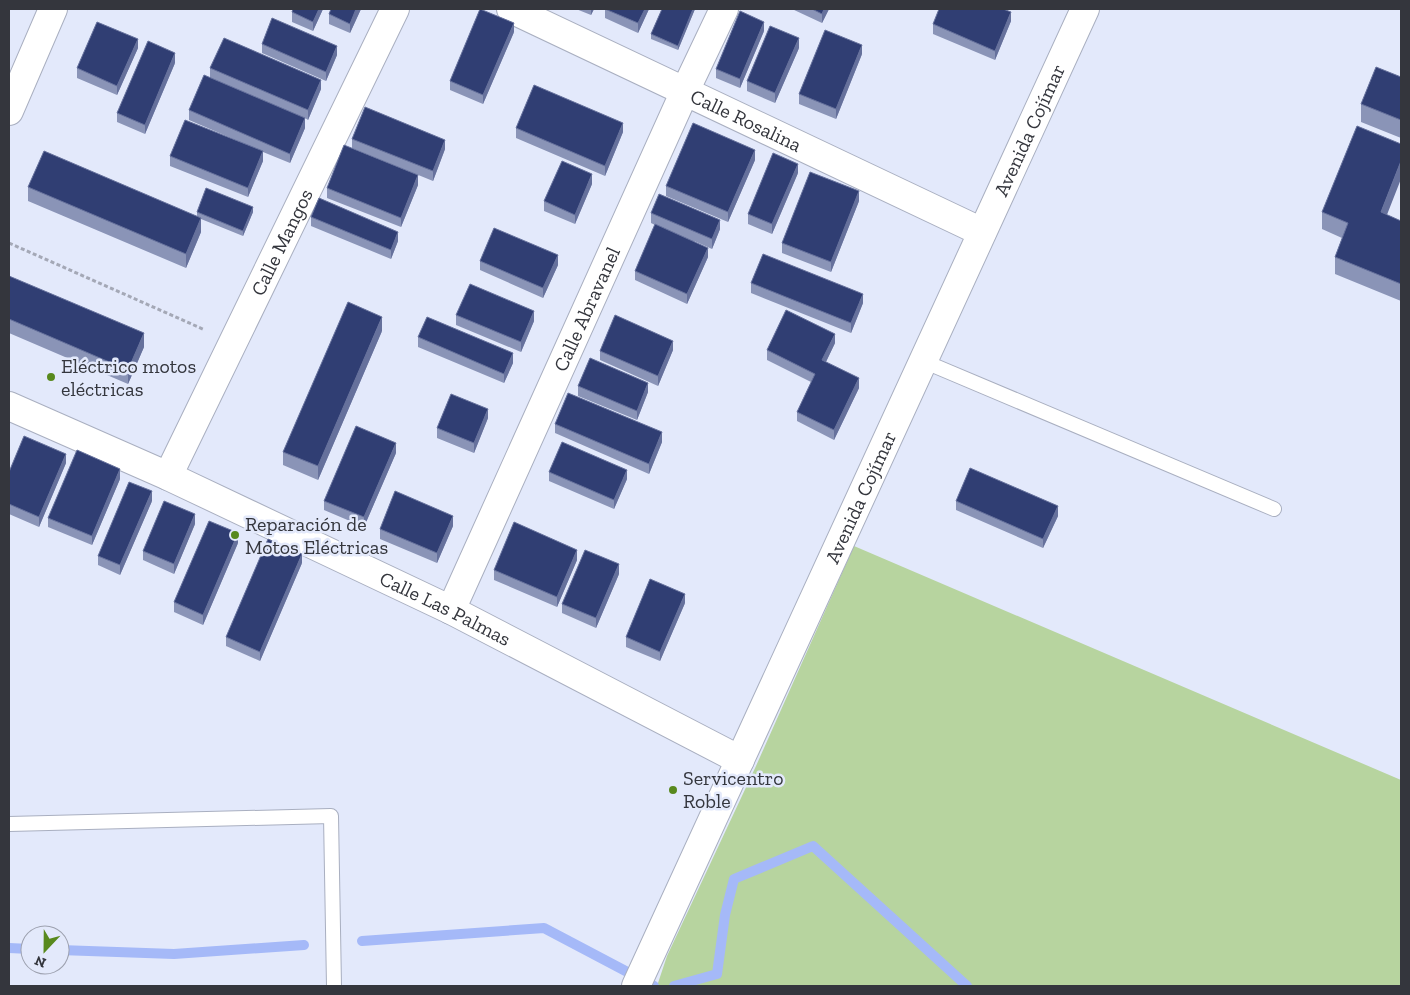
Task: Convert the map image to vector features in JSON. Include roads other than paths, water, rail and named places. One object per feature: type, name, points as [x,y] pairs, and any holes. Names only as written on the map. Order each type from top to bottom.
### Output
[{"type":"street","points":[[9,111],[54,9]]},
{"type":"street","name":"Calle Mangos","points":[[168,476],[395,9]]},
{"type":"street","name":"Calle Rosalina","points":[[511,9],[982,232]]},
{"type":"street","name":"Calle Abravanel","points":[[450,610],[724,9]]},
{"type":"street","name":"Avenida Cojímar","points":[[636,986],[1084,9]]},
{"type":"street","name":"Calle Las Palmas","points":[[9,406],[168,476],[450,610],[740,760]]},
{"type":"lane","points":[[923,361],[1274,509]]},
{"type":"lane","points":[[9,824],[331,816],[334,986]]},
{"type":"waterway","points":[[674,986],[717,974],[725,915],[734,879],[813,846],[967,986]]},
{"type":"waterway","points":[[362,941],[544,928],[654,986]]},
{"type":"waterway","points":[[70,950],[174,954],[304,945]]},
{"type":"waterway","points":[[9,948],[20,949]]},
{"type":"place","name":"Eléctrico motos eléctricas","points":[[51,377]]},
{"type":"place","name":"Reparación de Motos Eléctricas","points":[[235,535]]},
{"type":"place","name":"Servicentro Roble","points":[[673,790]]}]
